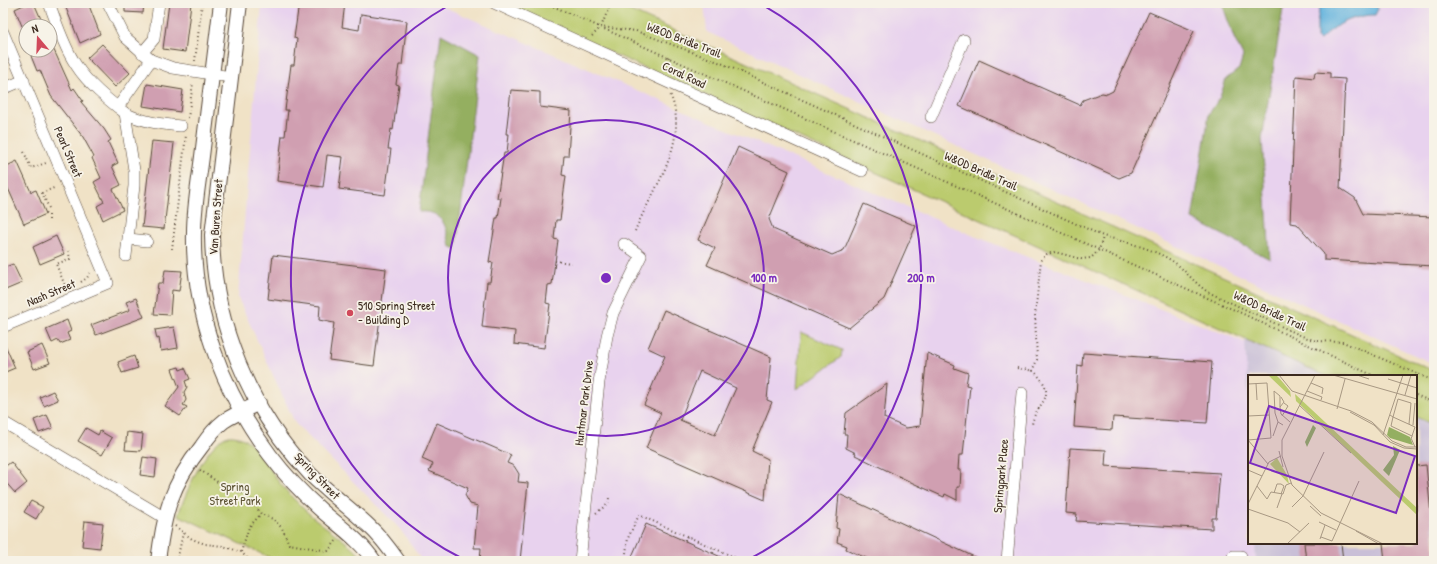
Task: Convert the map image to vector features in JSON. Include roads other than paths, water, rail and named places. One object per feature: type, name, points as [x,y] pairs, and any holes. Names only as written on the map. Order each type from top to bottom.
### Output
[{"type":"main road","name":"Van Buren Street","points":[[221,3],[196,206],[194,256],[200,299],[211,339],[241,412]]},
{"type":"main road","name":"Van Buren Street","points":[[240,3],[214,212],[213,260],[227,331],[235,352],[259,403]]},
{"type":"main road","points":[[158,561],[165,518],[170,499],[193,457],[216,428],[241,412],[259,403]]},
{"type":"main road","name":"Spring Street","points":[[259,403],[287,444],[309,472],[325,489],[370,526],[398,561]]},
{"type":"main road","name":"Spring Street","points":[[241,412],[284,472],[302,493],[355,538],[374,561]]},
{"type":"street","points":[[49,3],[76,66],[90,83],[122,110],[149,122],[185,127]]},
{"type":"street","points":[[108,3],[125,37],[146,56],[173,68],[212,76],[231,78]]},
{"type":"street","points":[[126,256],[133,210],[134,170],[122,110],[154,39],[159,3]]},
{"type":"street","name":"Coral Road","points":[[494,3],[862,171]]},
{"type":"street","name":"Pearl Street","points":[[3,32],[108,283]]},
{"type":"street","points":[[931,117],[964,40]]},
{"type":"street","points":[[3,89],[24,80]]},
{"type":"street","points":[[129,239],[147,241]]},
{"type":"street","name":"Huntmar Park Drive","points":[[580,561],[599,382],[607,336],[613,313],[641,256],[624,244]]},
{"type":"street","name":"Nash Street","points":[[3,326],[108,283]]},
{"type":"street","name":"Springpark Place","points":[[1007,561],[1022,393]]},
{"type":"street","points":[[3,422],[165,518]]},
{"type":"water","points":[[1376,3],[1378,9],[1375,15],[1367,15],[1352,19],[1338,25],[1320,40],[1317,38],[1317,22],[1320,6],[1323,4]]},
{"type":"place","name":"510 Spring Street - Building D","points":[[350,313]]},
{"type":"park label","name":"Spring Street Park","points":[[235,494]]}]
